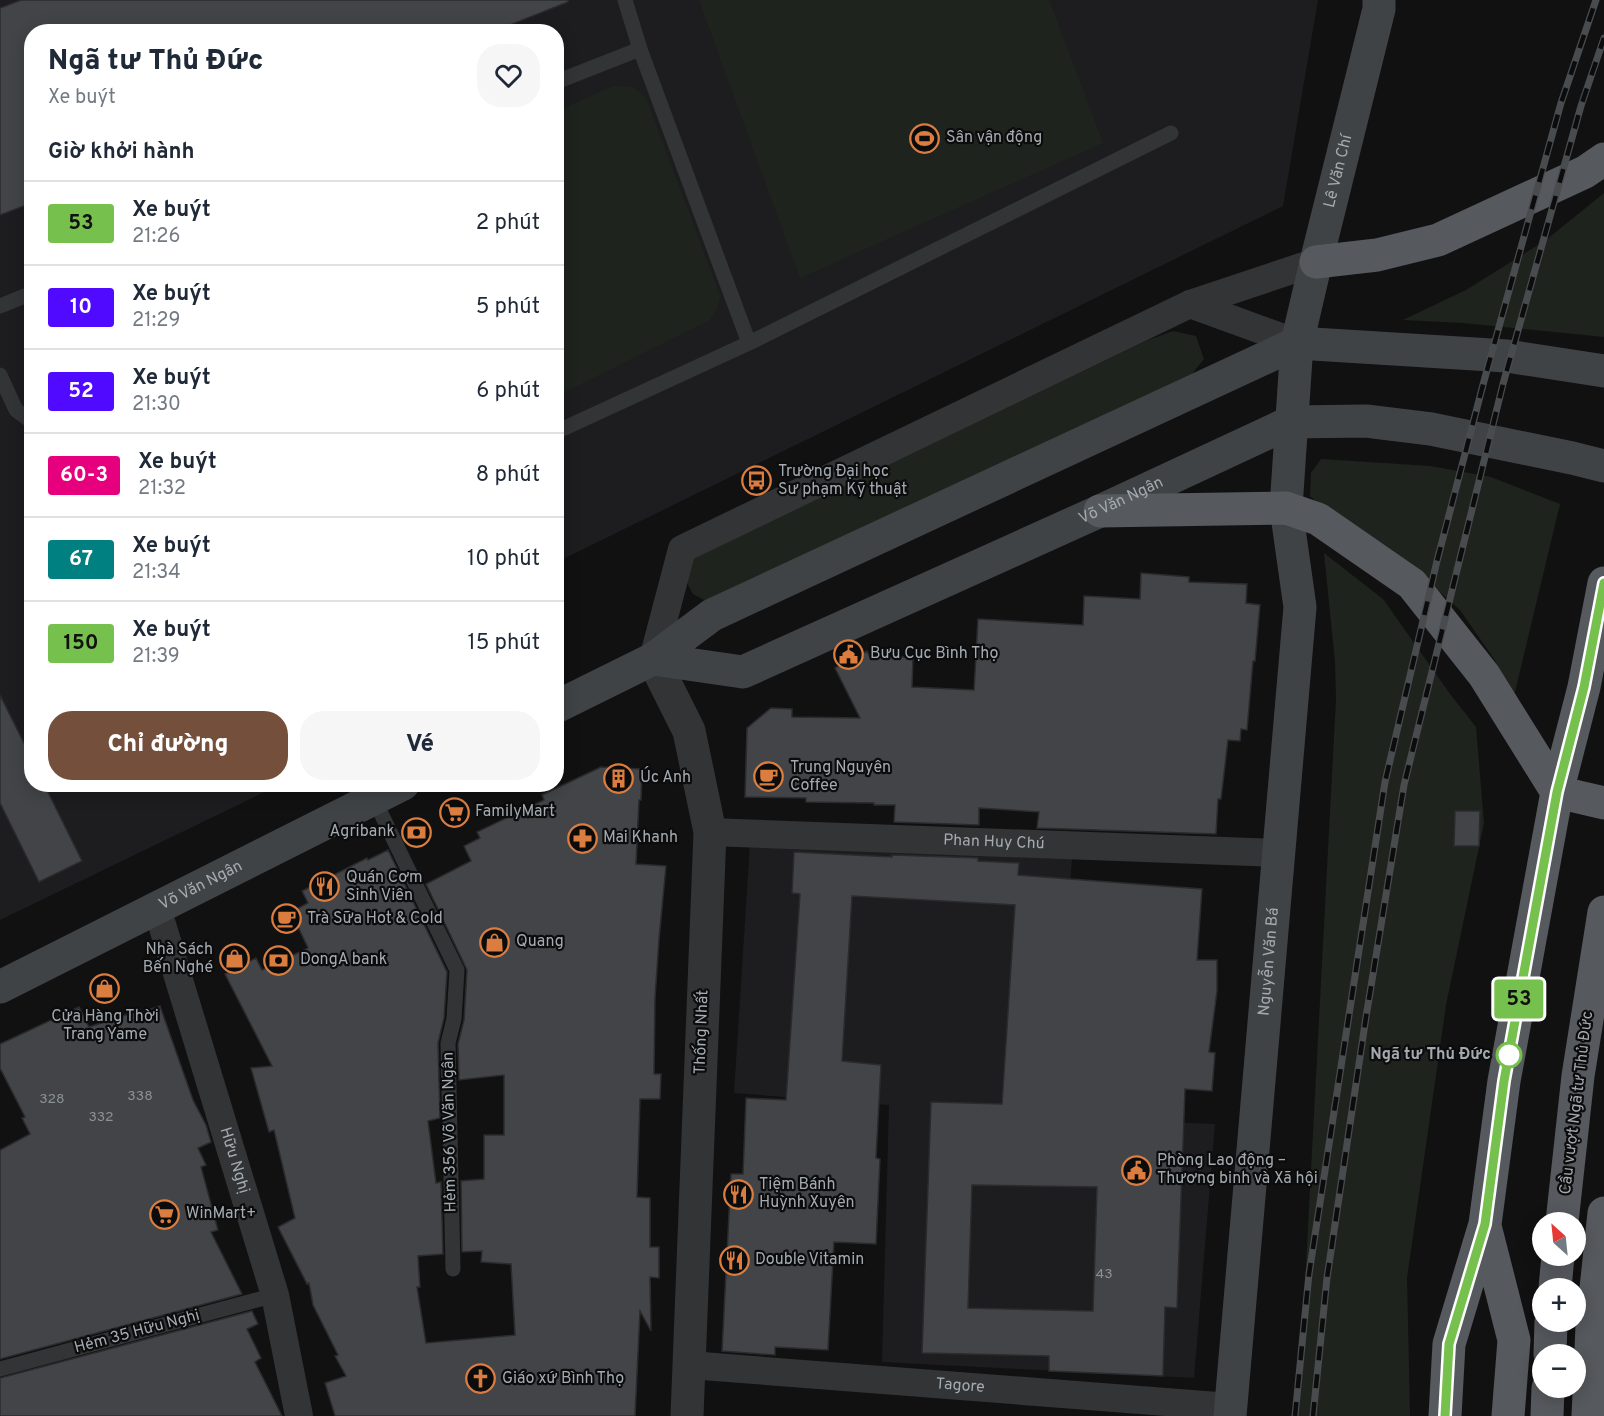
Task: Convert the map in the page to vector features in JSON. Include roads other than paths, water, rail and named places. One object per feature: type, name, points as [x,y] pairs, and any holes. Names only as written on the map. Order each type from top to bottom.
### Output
[{"type":"highway","points":[[1316,262],[1377,255],[1438,240],[1585,172],[1604,159]]},
{"type":"highway","points":[[1100,511],[1286,508],[1318,519],[1412,584],[1484,675],[1557,792],[1604,803]]},
{"type":"highway","points":[[1445,1416],[1449,1344],[1485,1224],[1504,1081],[1557,792],[1584,687],[1604,583]]},
{"type":"highway","name":"Cầu vượt Ngã tư Thủ Đức","points":[[1563,1212],[1578,1076],[1604,912]]},
{"type":"highway","points":[[1588,1416],[1592,1326],[1604,1213]]},
{"type":"highway","points":[[1485,1224],[1514,1340],[1508,1416]]},
{"type":"highway","points":[[1547,1416],[1548,1398]]},
{"type":"main road","name":"Lê Văn Chí","points":[[1291,422],[1297,343],[1383,3]]},
{"type":"main road","points":[[564,703],[652,659],[712,615],[1297,343],[1507,356],[1604,371]]},
{"type":"main road","name":"Võ Văn Ngân","points":[[652,659],[743,672],[1291,422],[1366,421],[1431,429],[1604,466]]},
{"type":"main road","name":"Nguyễn Văn Bá","points":[[1230,1412],[1300,607],[1286,508],[1291,422]]},
{"type":"main road","name":"Võ Văn Ngân","points":[[0,987],[378,792]]},
{"type":"street","points":[[652,659],[682,549],[1190,304],[1316,262]]},
{"type":"street","points":[[1190,304],[1297,343]]},
{"type":"street","name":"Thống Nhất","points":[[652,659],[690,731],[710,832],[687,1416]]},
{"type":"street","name":"Phan Huy Chú","points":[[710,832],[1278,853]]},
{"type":"street","name":"Hữu Nghị","points":[[157,908],[275,1295],[299,1416]]},
{"type":"street","name":"Tagore","points":[[689,1365],[1230,1412]]},
{"type":"lane","points":[[625,0],[640,49],[748,344]]},
{"type":"lane","points":[[564,79],[640,49]]},
{"type":"lane","points":[[564,428],[748,344],[1171,133]]},
{"type":"lane","points":[[0,306],[24,296]]},
{"type":"lane","points":[[0,375],[16,410],[24,416]]},
{"type":"lane","name":"Hẻm 356 Võ Văn Ngân","points":[[385,792],[457,970],[454,1019],[448,1043],[453,1269]]},
{"type":"lane","name":"Hẻm 35 Hữu Nghị","points":[[0,1370],[275,1295]]},
{"type":"railway","points":[[1295,1416],[1309,1274],[1385,782],[1437,561],[1484,381],[1561,103],[1596,0]]},
{"type":"railway","points":[[1313,1416],[1327,1278],[1404,785],[1503,384],[1581,106],[1604,38]]},
{"type":"place","name":"Sân vận động","points":[[925,138]]},
{"type":"place","name":"Trường Đại học Sư phạm Kỹ thuật","points":[[757,481]]},
{"type":"place","name":"Bưu Cục Bình Thọ","points":[[849,654]]},
{"type":"place","name":"Trung Nguyên Coffee","points":[[769,777]]},
{"type":"place","name":"Úc Anh","points":[[619,778]]},
{"type":"place","name":"FamilyMart","points":[[454,812]]},
{"type":"place","name":"Agribank","points":[[416,832]]},
{"type":"place","name":"Mai Khanh","points":[[582,838]]},
{"type":"place","name":"Quán Cơm Sinh Viên","points":[[325,887]]},
{"type":"place","name":"Trà Sữa Hot & Cold","points":[[286,919]]},
{"type":"place","name":"Quang","points":[[495,942]]},
{"type":"place","name":"Nhà Sách Bến Nghé","points":[[234,959]]},
{"type":"place","name":"DongA bank","points":[[279,960]]},
{"type":"place","name":"Cửa Hàng Thời Trang Yame","points":[[105,989]]},
{"type":"place","name":"Ngã tư Thủ Đức","points":[[1509,1055]]},
{"type":"place","name":"Phòng Lao động – Thương binh và Xã hội","points":[[1136,1170]]},
{"type":"place","name":"Tiệm Bánh Huỳnh Xuyên","points":[[738,1194]]},
{"type":"place","name":"WinMart+","points":[[165,1214]]},
{"type":"place","name":"Double Vitamin","points":[[734,1260]]},
{"type":"place","name":"Giáo xứ Bình Thọ","points":[[481,1379]]}]
